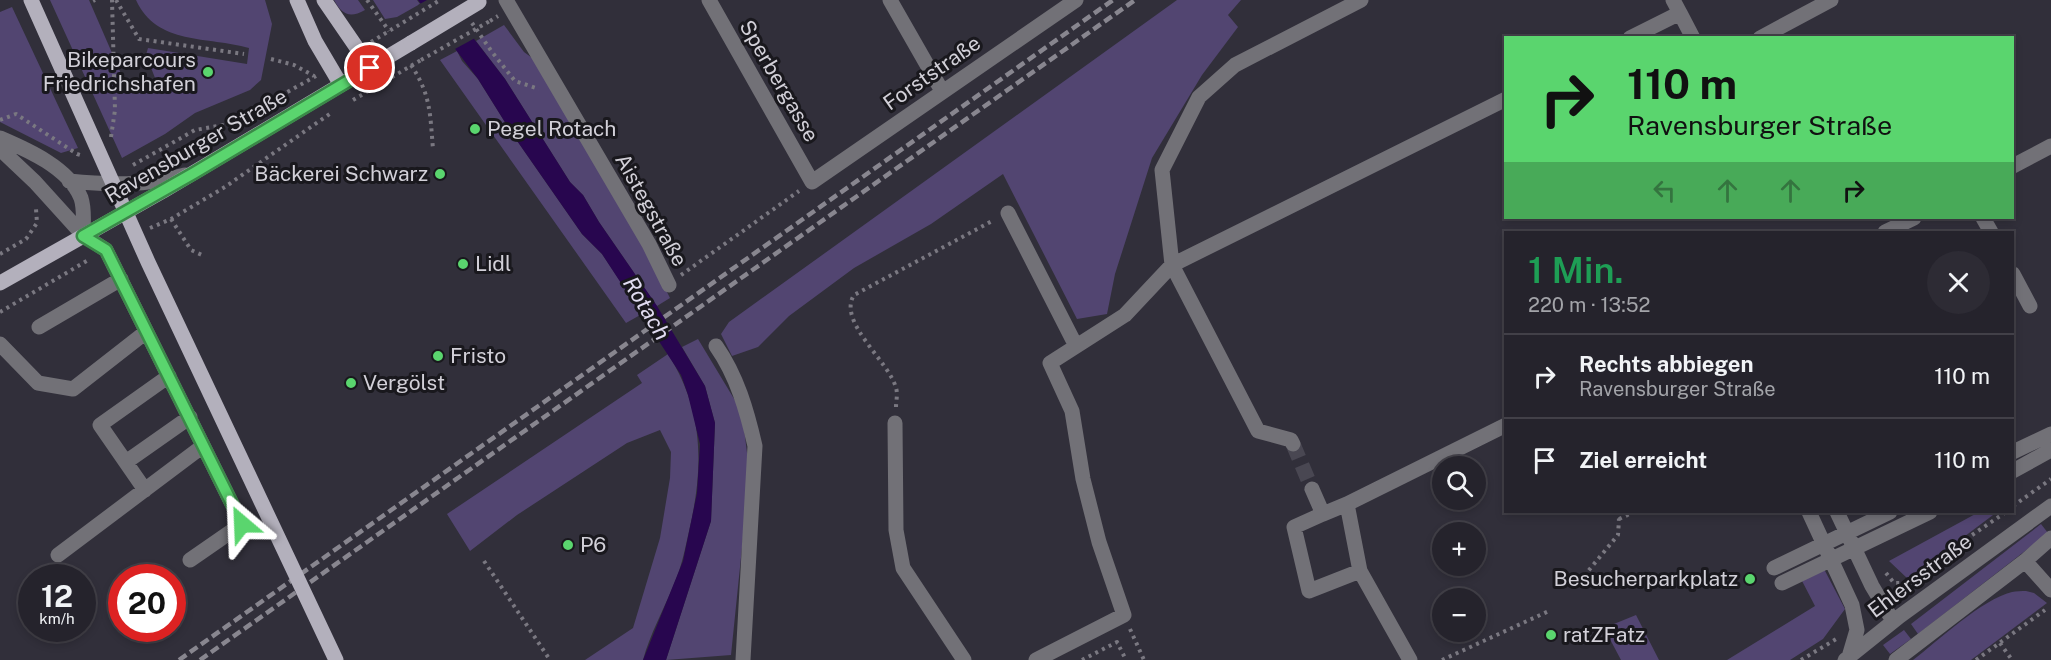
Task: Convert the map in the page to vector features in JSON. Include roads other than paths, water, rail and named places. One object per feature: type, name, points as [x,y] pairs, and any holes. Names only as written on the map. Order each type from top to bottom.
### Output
[{"type":"main road","points":[[31,0],[148,262],[336,660]]},
{"type":"main road","points":[[297,0],[315,41],[341,85]]},
{"type":"main road","points":[[324,0],[370,68]]},
{"type":"main road","name":"Ravensburger Straße","points":[[0,283],[194,173],[481,1]]},
{"type":"street","name":"Aistegstraße","points":[[506,0],[673,281]]},
{"type":"street","name":"Sperbergasse","points":[[709,0],[812,182]]},
{"type":"street","points":[[890,0],[942,91]]},
{"type":"street","name":"Forststraße","points":[[812,182],[1075,0]]},
{"type":"street","points":[[1293,444],[1291,440],[1258,430],[1172,265],[1162,170],[1199,97],[1235,65],[1361,0]]},
{"type":"street","points":[[1764,36],[1831,0]]},
{"type":"street","points":[[1633,36],[1677,7],[1692,36]]},
{"type":"street","points":[[1036,660],[1124,615],[1099,542],[1083,479],[1072,411],[1050,363],[1125,315],[1172,265],[1504,100]]},
{"type":"street","points":[[0,138],[61,171],[81,199],[83,236]]},
{"type":"street","points":[[2014,165],[2051,146]]},
{"type":"street","points":[[0,149],[34,182],[83,236],[106,250],[242,524],[190,561]]},
{"type":"street","points":[[69,181],[133,184],[194,173]]},
{"type":"street","points":[[1008,213],[1076,346]]},
{"type":"street","points":[[1887,231],[1912,219]]},
{"type":"street","points":[[2014,276],[2030,306]]},
{"type":"street","points":[[39,327],[121,279]]},
{"type":"street","points":[[0,344],[38,383],[73,388],[146,332]]},
{"type":"street","points":[[716,346],[728,363],[747,412],[755,446],[743,660]]},
{"type":"street","points":[[145,490],[100,425],[169,376]]},
{"type":"street","points":[[126,462],[190,417]]},
{"type":"street","points":[[896,423],[896,530],[903,568],[964,660]]},
{"type":"street","points":[[1360,571],[1310,591],[1293,527],[1347,504],[1504,426]]},
{"type":"street","points":[[2014,452],[2051,434]]},
{"type":"street","points":[[58,555],[203,446]]},
{"type":"street","points":[[2014,470],[2051,450]]},
{"type":"street","points":[[1312,489],[1323,514]]},
{"type":"street","points":[[1347,504],[1360,571],[1410,660]]},
{"type":"street","name":"Ehlersstraße","points":[[1847,658],[1893,621],[2051,506]]},
{"type":"street","points":[[1809,513],[1852,605],[1857,630],[1847,658]]},
{"type":"street","points":[[1838,513],[1872,586],[1893,621]]},
{"type":"street","points":[[1774,568],[1888,513]]},
{"type":"street","points":[[1782,583],[1928,513]]},
{"type":"street","points":[[1896,660],[2025,561],[2051,538]]},
{"type":"street","points":[[2025,561],[2051,590]]},
{"type":"water","name":"Rotach","points":[[418,0],[444,0],[505,79],[570,182],[583,195],[657,306],[705,386],[715,423],[711,521],[666,660],[643,660],[683,561],[697,493],[700,444],[681,375],[602,254],[582,234],[513,135],[478,79]]},
{"type":"tunnel","points":[[1293,444],[1312,489]]},
{"type":"railway","points":[[179,660],[1113,0]]},
{"type":"railway","points":[[200,660],[1135,0]]},
{"type":"place","name":"Bikeparcours Friedrichshafen","points":[[208,72]]},
{"type":"place","name":"Pegel Rotach","points":[[475,129]]},
{"type":"place","name":"Bäckerei Schwarz","points":[[440,174]]},
{"type":"place","name":"Lidl","points":[[463,264]]},
{"type":"place","name":"Fristo","points":[[438,356]]},
{"type":"place","name":"Vergölst","points":[[351,383]]},
{"type":"place","name":"P6","points":[[568,545]]},
{"type":"place","name":"Besucherparkplatz","points":[[1750,579]]},
{"type":"place","name":"ratZFatz","points":[[1551,635]]}]
